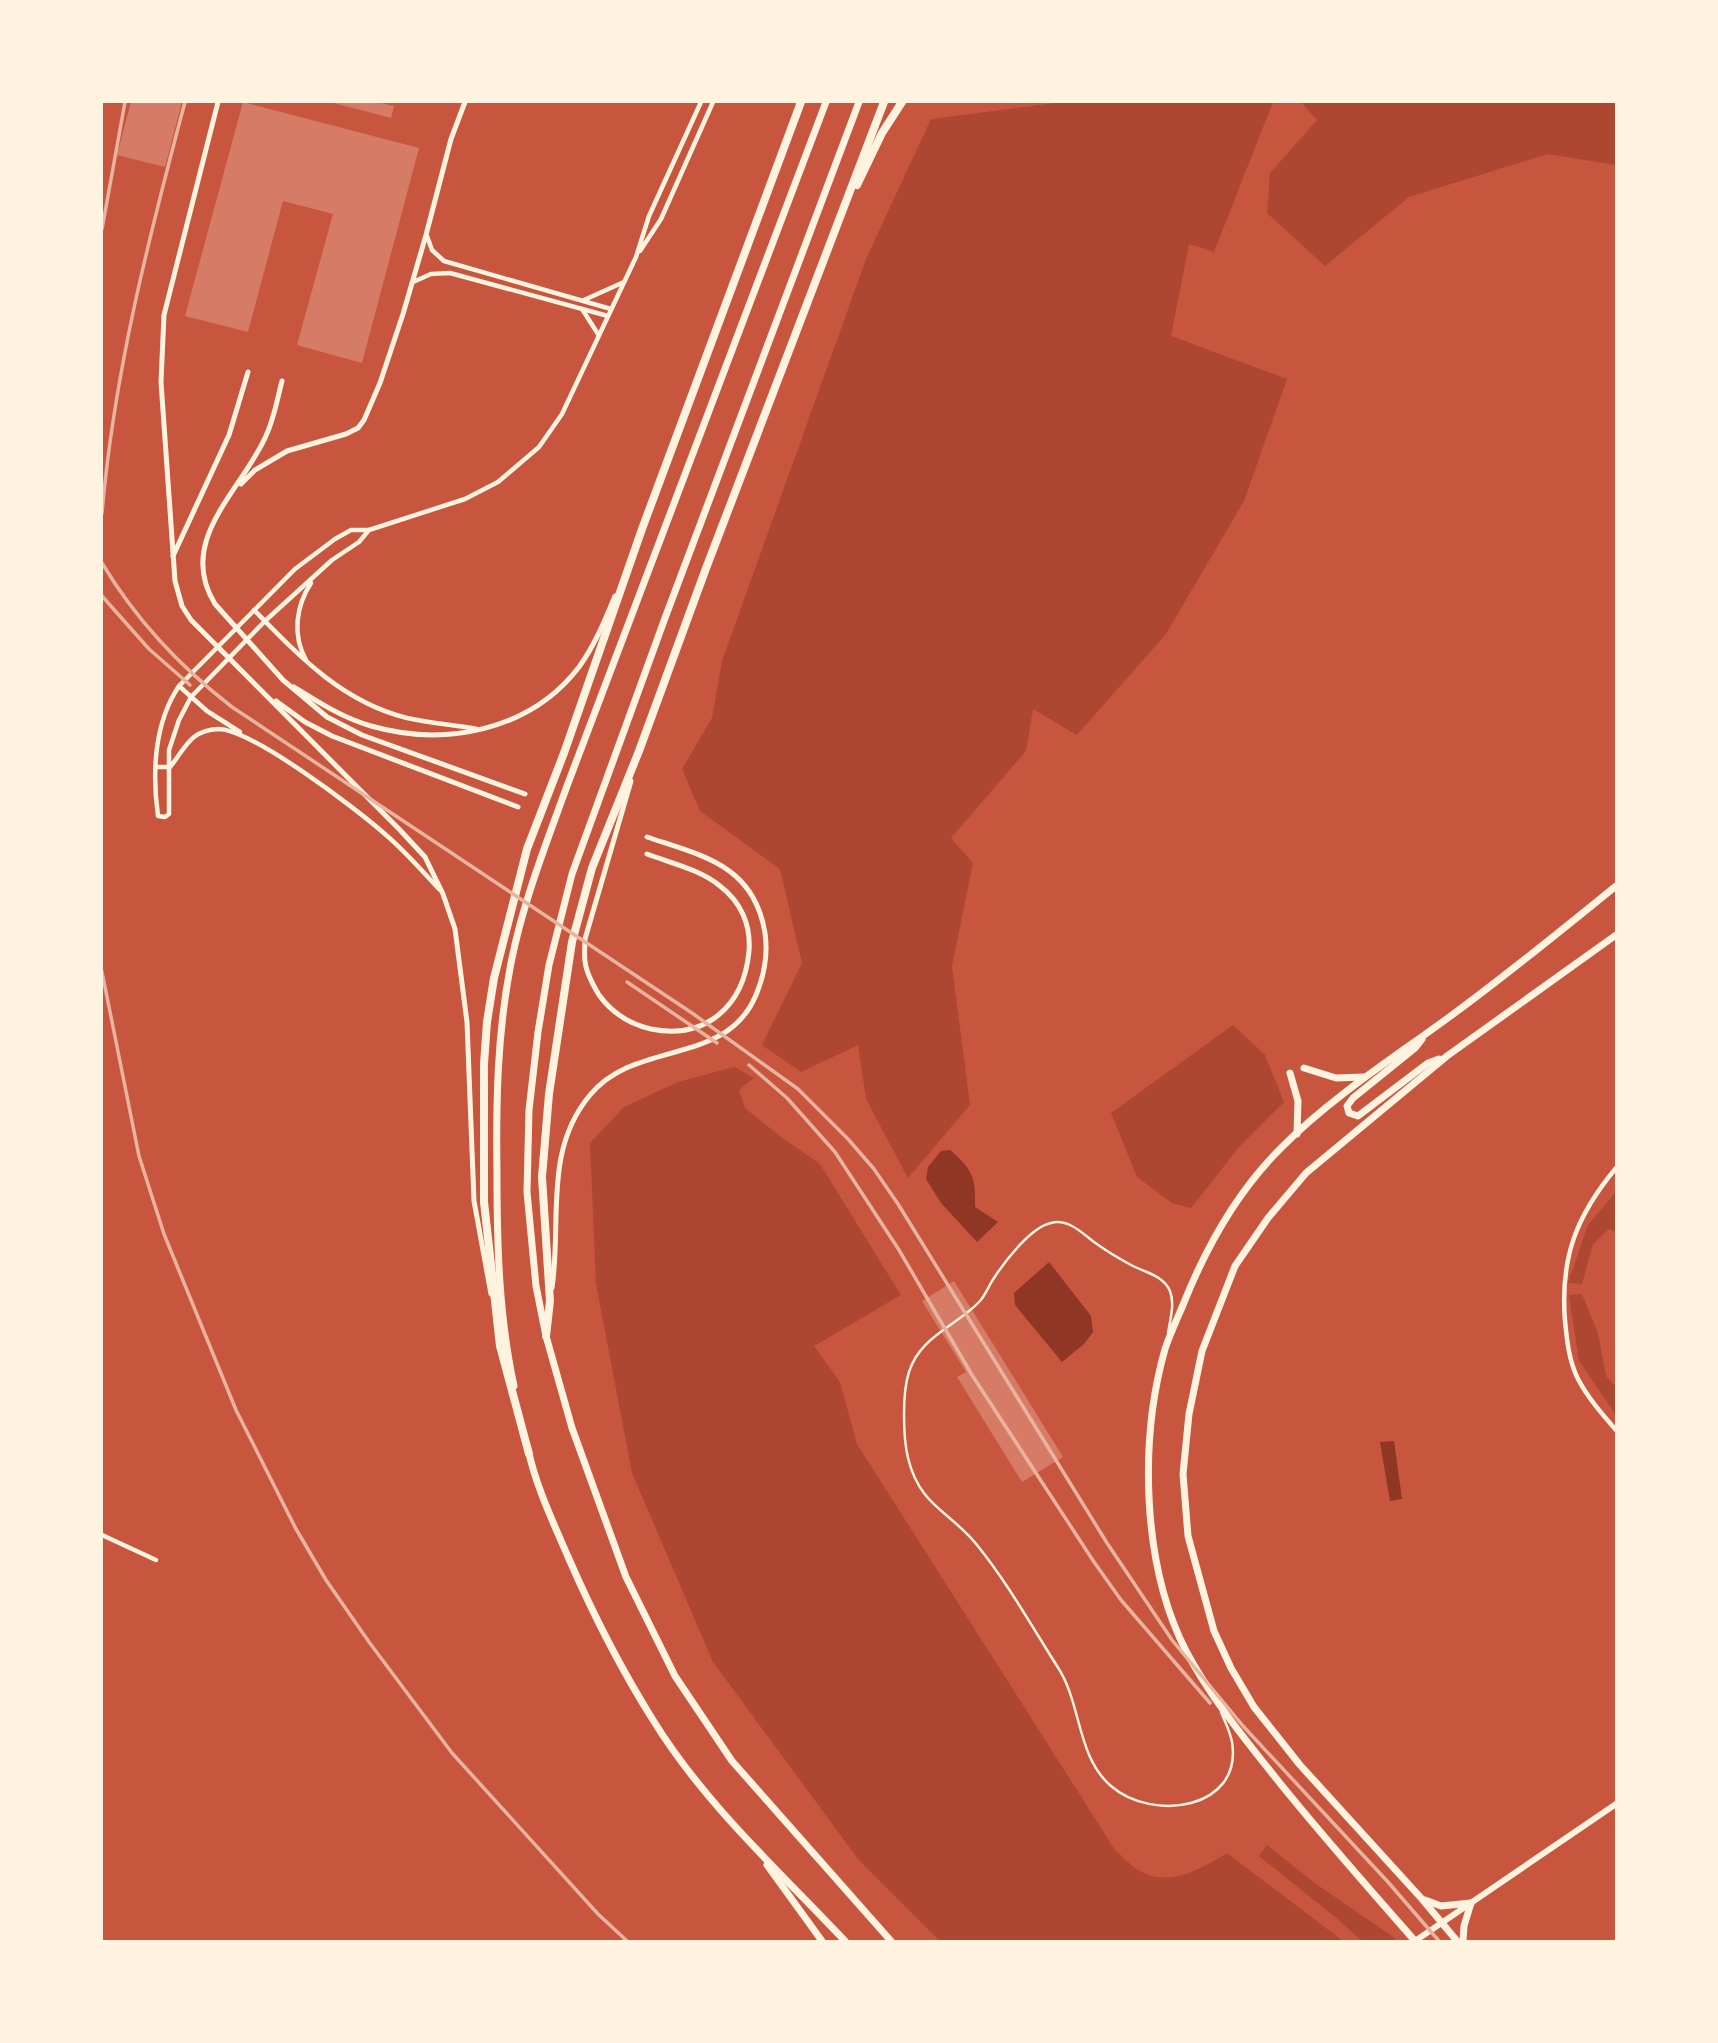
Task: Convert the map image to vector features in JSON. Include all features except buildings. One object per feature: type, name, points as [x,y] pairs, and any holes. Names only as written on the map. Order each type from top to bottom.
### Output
[{"type":"highway","points":[[790,127],[796,102]]},
{"type":"highway","points":[[529,1454],[500,1346],[484,1202],[484,1064],[486,1022],[492,989],[527,849],[564,753],[642,529],[801,102]]},
{"type":"highway","points":[[546,1336],[550,1301],[542,1177],[549,1094],[572,942],[593,868],[884,102]]},
{"type":"highway","points":[[834,235],[882,133],[902,102]]},
{"type":"main road","points":[[826,102],[534,876],[511,962],[499,1033],[496,1236],[513,1381],[529,1454],[555,1527],[588,1601],[653,1721],[701,1785],[750,1842],[845,1941]]},
{"type":"main road","points":[[859,102],[587,827],[549,965],[538,1032],[527,1153],[531,1242],[546,1336],[572,1427],[626,1577],[675,1676],[732,1761],[891,1941]]},
{"type":"main road","points":[[1616,886],[1487,989],[1365,1077],[1297,1133],[1244,1188],[1196,1273],[1166,1347],[1157,1387],[1148,1463],[1157,1564],[1170,1611],[1185,1649],[1217,1704],[1311,1823],[1415,1941],[1616,1804]]},
{"type":"main road","points":[[1457,1941],[1300,1765],[1254,1707],[1231,1668],[1214,1631],[1188,1536],[1183,1474],[1189,1414],[1202,1351],[1236,1266],[1269,1218],[1306,1173],[1447,1056],[1616,935]]},
{"type":"main road","points":[[1424,1035],[1415,1048],[1353,1098],[1346,1107],[1349,1114],[1358,1116],[1428,1063],[1447,1056]]},
{"type":"main road","points":[[1304,1068],[1336,1078],[1365,1077]]},
{"type":"main road","points":[[1290,1073],[1298,1101],[1297,1133]]},
{"type":"main road","points":[[750,1842],[822,1941]]},
{"type":"main road","points":[[1422,1899],[1441,1906],[1471,1903]]},
{"type":"main road","points":[[1463,1941],[1464,1926],[1471,1903]]},
{"type":"street","points":[[218,102],[164,315],[161,382],[175,581],[182,606],[191,620],[425,858],[443,894],[456,929],[462,968],[467,1022],[474,1201],[500,1346]]},
{"type":"street","points":[[226,503],[243,482],[270,460],[286,451],[358,428],[364,421],[380,383],[412,282],[451,139],[465,102]]},
{"type":"street","points":[[636,257],[649,216],[701,102]]},
{"type":"street","points":[[369,530],[359,541],[331,560],[265,621],[191,697],[173,734],[168,768],[169,814],[160,817],[157,812],[156,767],[159,732],[165,712],[179,686],[295,569],[351,530],[369,530],[465,499],[498,482],[539,447],[562,414],[636,257],[661,219],[713,102]]},
{"type":"street","points":[[426,235],[432,250],[444,261],[611,309]]},
{"type":"street","points":[[412,282],[431,274],[450,273],[608,316]]},
{"type":"street","points":[[583,300],[624,282]]},
{"type":"street","points":[[582,308],[599,334]]},
{"type":"street","points":[[172,558],[229,435],[248,372]]},
{"type":"street","points":[[282,381],[265,439],[211,525],[202,555],[206,590],[215,604],[283,680],[308,703],[347,728],[524,794]]},
{"type":"street","points":[[283,680],[324,705],[369,725],[394,731],[461,734],[485,730],[506,722],[547,699],[579,667],[600,633],[642,529]]},
{"type":"street","points":[[312,668],[304,657],[297,632],[297,618],[304,594],[316,576]]},
{"type":"street","points":[[254,610],[312,668],[346,693],[407,718],[485,730]]},
{"type":"street","points":[[179,686],[253,740],[328,789],[387,835],[443,894]]},
{"type":"street","points":[[263,691],[305,722],[332,736],[518,807]]},
{"type":"street","points":[[156,767],[168,768],[173,765],[186,743],[207,731],[228,730],[253,740]]},
{"type":"street","points":[[639,751],[585,939],[585,961],[589,976],[600,996],[615,1013],[627,1021],[657,1030],[674,1032],[692,1029],[716,1019],[726,1010],[742,985],[750,944],[746,918],[730,895],[711,880],[647,854]]},
{"type":"street","points":[[550,1301],[556,1259],[558,1166],[561,1149],[579,1110],[590,1094],[618,1072],[656,1056],[698,1046],[726,1034],[749,1010],[762,982],[765,935],[755,898],[746,884],[719,863],[647,837]]},
{"type":"street","points":[[1616,1168],[1587,1208],[1578,1227],[1565,1263],[1563,1289],[1569,1356],[1577,1378],[1594,1405],[1616,1430]]},
{"type":"street","points":[[102,1535],[156,1560]]},
{"type":"lane","points":[[1166,1347],[1172,1301],[1162,1279],[1129,1264],[1073,1226],[1053,1222],[1041,1227],[1007,1259],[980,1300],[929,1340],[917,1356],[909,1371],[906,1387],[908,1456],[927,1499],[975,1542],[1068,1682],[1090,1761],[1111,1786],[1139,1802],[1156,1807],[1189,1804],[1206,1798],[1221,1787],[1232,1759],[1233,1744],[1217,1704]]},
{"type":"shaded area","points":[[1063,102],[1273,102],[1214,252],[1189,244],[1171,336],[1287,379],[1244,501],[1166,634],[1077,735],[1033,709],[1026,751],[951,838],[973,863],[952,966],[970,1105],[908,1178],[866,1099],[858,1045],[801,1072],[762,1045],[802,963],[780,869],[700,811],[682,769],[712,718],[722,661],[866,259],[931,119]]},
{"type":"shaded area","points":[[1301,102],[1616,102],[1616,165],[1548,154],[1409,197],[1325,266],[1267,213],[1270,173],[1317,120]]},
{"type":"shaded area","points":[[1233,1025],[1265,1055],[1284,1102],[1240,1146],[1191,1208],[1172,1203],[1137,1177],[1111,1113]]},
{"type":"shaded area","points":[[734,1067],[754,1078],[739,1090],[745,1108],[820,1164],[901,1295],[814,1346],[840,1382],[857,1444],[1115,1850],[1140,1871],[1162,1877],[1174,1877],[1197,1870],[1227,1853],[1343,1941],[940,1941],[858,1859],[713,1662],[632,1473],[596,1284],[590,1143],[624,1107],[678,1082]]},
{"type":"shaded area","points":[[950,1150],[972,1175],[975,1207],[998,1222],[977,1242],[941,1203],[926,1179],[928,1167],[941,1151]]},
{"type":"shaded area","points":[[1616,1192],[1616,1232],[1609,1229],[1593,1244],[1582,1284],[1568,1283],[1588,1225]]},
{"type":"shaded area","points":[[1049,1262],[1091,1316],[1093,1332],[1084,1344],[1062,1362],[1015,1305],[1014,1293]]},
{"type":"shaded area","points":[[1582,1294],[1598,1333],[1606,1376],[1616,1387],[1616,1415],[1579,1361],[1569,1295]]},
{"type":"shaded area","points":[[1394,1441],[1402,1499],[1390,1501],[1380,1442]]},
{"type":"shaded area","points":[[1267,1845],[1316,1884],[1397,1941],[1362,1941],[1259,1856]]},
{"type":"railway","points":[[102,229],[125,102]]},
{"type":"railway","points":[[102,513],[115,409],[134,306],[185,102]]},
{"type":"railway","points":[[102,563],[129,604],[160,641],[232,707],[692,1013],[798,1089],[848,1139],[874,1169],[898,1204],[1107,1543],[1172,1640],[1243,1726],[1439,1941]]},
{"type":"railway","points":[[102,596],[149,649],[190,685]]},
{"type":"railway","points":[[102,972],[139,1156],[164,1234],[236,1410],[296,1529],[326,1580],[369,1642],[452,1753],[598,1914],[627,1941]]},
{"type":"railway","points":[[627,982],[717,1043]]},
{"type":"railway","points":[[749,1065],[787,1098],[835,1152],[899,1250],[972,1375],[1094,1562],[1121,1600],[1210,1703]]}]
